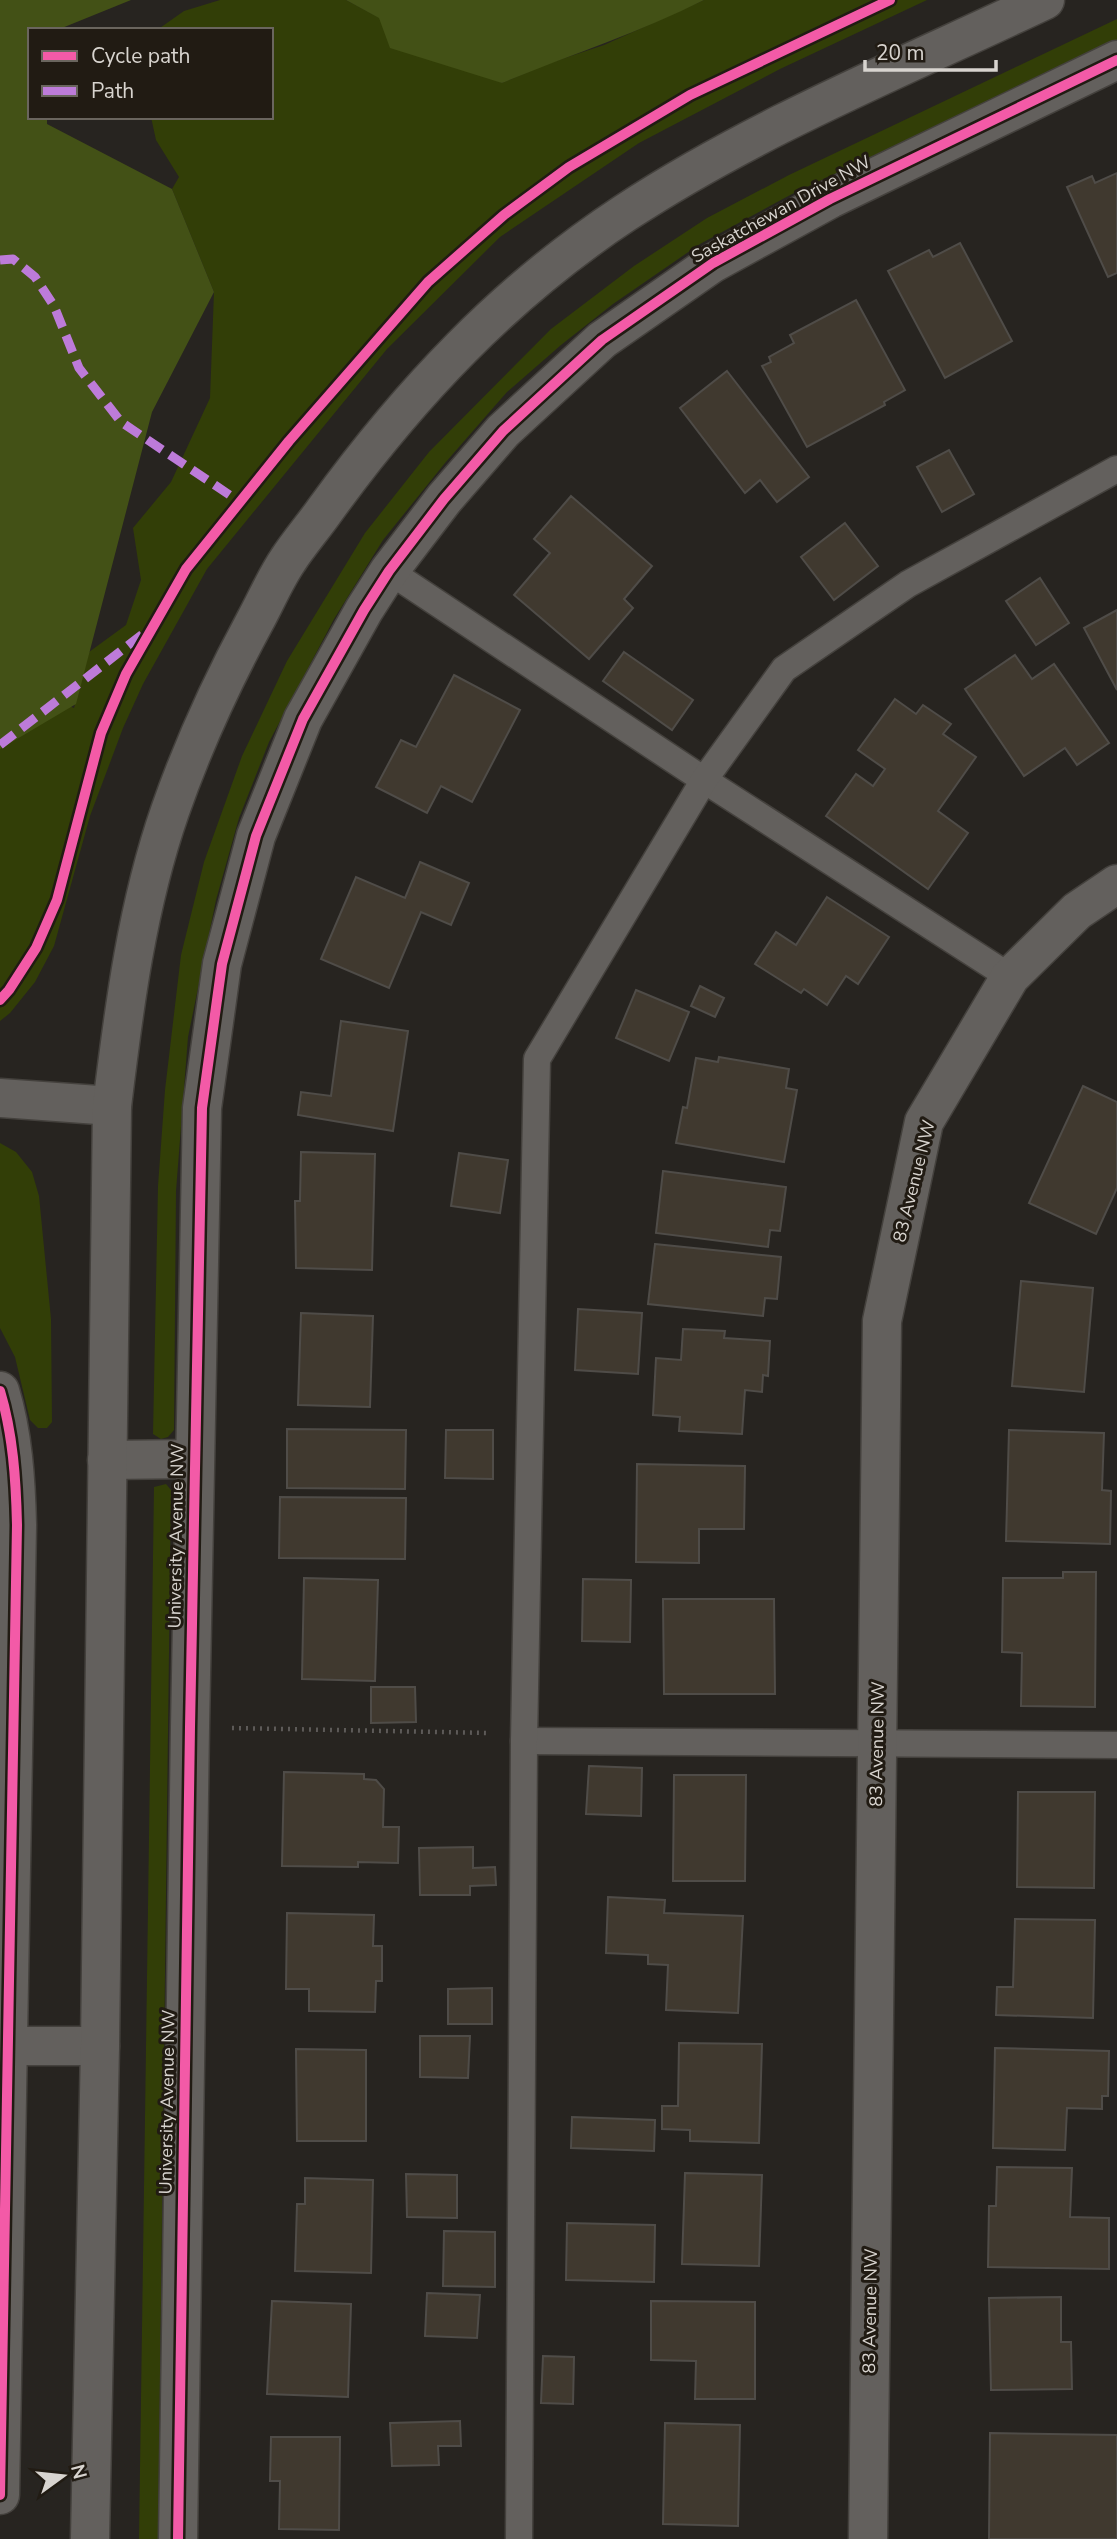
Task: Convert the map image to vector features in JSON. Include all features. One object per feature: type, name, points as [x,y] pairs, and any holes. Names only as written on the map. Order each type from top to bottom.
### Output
[{"type":"street","points":[[90,2539],[100,2046],[112,1106],[121,1026],[140,918],[170,812],[218,690],[286,562],[366,453],[455,351],[508,302],[564,256],[683,176],[809,111],[1045,0]]},
{"type":"street","name":"Saskatchewan Drive NW","points":[[389,571],[444,499],[503,430],[602,340],[713,263],[819,205],[1117,60]]},
{"type":"street","name":"University Avenue NW","points":[[178,2539],[194,1459],[202,1108],[222,964],[256,836],[303,719],[389,571]]},
{"type":"street","name":"83 Avenue NW","points":[[868,2539],[882,1321],[924,1122],[1010,977],[1077,911],[1117,884]]},
{"type":"street","points":[[0,1098],[112,1106]]},
{"type":"street","points":[[0,1391],[7,1413],[16,1480],[3,2046],[0,2495]]},
{"type":"street","name":"University Avenue NW","points":[[107,1460],[194,1459]]},
{"type":"street","points":[[3,2046],[100,2046]]},
{"type":"lane","points":[[519,2539],[525,1737],[537,1059],[704,780],[784,669],[908,584],[1117,469]]},
{"type":"lane","points":[[389,571],[704,780],[1010,977]]},
{"type":"lane","points":[[525,1737],[1117,1745]]},
{"type":"path","points":[[190,1727],[525,1737]]},
{"type":"green space","points":[[0,0],[131,0],[62,28],[28,28],[28,119],[47,119],[47,124],[172,189],[214,292],[152,412],[76,704],[0,749]]},
{"type":"green space","points":[[220,0],[346,0],[502,83],[604,45],[704,0],[927,0],[780,69],[639,143],[500,237],[387,349],[207,569],[143,684],[123,728],[90,816],[54,946],[35,982],[0,1021],[0,696],[18,685],[74,708],[89,652],[126,625],[141,580],[133,528],[171,482],[210,398],[214,292],[172,189],[179,177],[156,140],[151,119],[273,119],[273,28],[160,28],[184,11]]},
{"type":"green space","points":[[346,0],[704,0],[502,83],[390,48],[379,18]]},
{"type":"green space","points":[[1117,19],[1117,41],[792,194],[700,244],[613,304],[507,392],[383,540],[334,619],[269,742],[239,818],[216,900],[188,1037],[176,1191],[174,1430],[168,1437],[161,1439],[153,1434],[158,1186],[165,1090],[181,955],[204,862],[242,756],[287,661],[365,533],[429,452],[551,329],[634,266],[707,218],[789,175]]},
{"type":"green space","points":[[0,1143],[16,1152],[32,1172],[39,1196],[51,1319],[52,1422],[47,1428],[38,1428],[30,1420],[15,1357],[0,1328]]},
{"type":"green space","points":[[166,1484],[171,1490],[158,2539],[139,2539],[154,1487]]},
{"type":"building","points":[[1117,173],[1117,273],[1108,277],[1067,187],[1092,176],[1095,183]]},
{"type":"building","points":[[960,243],[1012,341],[945,378],[888,271],[929,250],[933,257]]},
{"type":"building","points":[[856,300],[905,390],[884,402],[885,405],[807,447],[762,366],[771,362],[769,357],[794,343],[790,335]]},
{"type":"building","points":[[727,371],[809,477],[777,502],[760,480],[745,493],[680,408]]},
{"type":"building","points":[[949,450],[974,494],[942,512],[917,467]]},
{"type":"building","points":[[571,496],[652,566],[624,599],[633,608],[589,659],[514,595],[550,553],[534,539]]},
{"type":"building","points":[[845,523],[878,566],[834,600],[801,557]]},
{"type":"building","points":[[1040,578],[1069,623],[1036,645],[1006,601]]},
{"type":"building","points":[[1117,610],[1117,690],[1084,628]]},
{"type":"building","points":[[624,652],[693,700],[672,730],[603,681]]},
{"type":"building","points":[[1015,655],[1032,679],[1054,664],[1109,743],[1077,765],[1065,748],[1024,776],[965,689]]},
{"type":"building","points":[[454,675],[520,710],[472,802],[441,786],[427,813],[376,787],[401,740],[416,747]]},
{"type":"building","points":[[895,699],[916,714],[923,705],[951,724],[943,734],[976,757],[938,811],[968,833],[928,889],[826,816],[856,774],[873,786],[885,769],[858,750]]},
{"type":"building","points":[[420,862],[469,883],[451,925],[421,912],[389,988],[321,959],[356,877],[405,898]]},
{"type":"building","points":[[827,897],[889,937],[858,984],[846,976],[827,1005],[804,989],[801,993],[755,964],[776,932],[796,945]]},
{"type":"building","points":[[700,986],[724,998],[715,1017],[691,1006]]},
{"type":"building","points":[[636,990],[689,1012],[669,1061],[616,1038]]},
{"type":"building","points":[[341,1021],[408,1031],[393,1131],[298,1115],[301,1092],[331,1096]]},
{"type":"building","points":[[719,1057],[789,1069],[786,1088],[797,1090],[784,1162],[676,1143],[683,1107],[687,1108],[696,1058],[718,1062]]},
{"type":"building","points":[[1083,1086],[1117,1102],[1117,1188],[1096,1234],[1029,1203]]},
{"type":"building","points":[[301,1152],[375,1154],[372,1270],[296,1268],[295,1201],[300,1201]]},
{"type":"building","points":[[459,1153],[508,1160],[500,1213],[451,1206]]},
{"type":"building","points":[[663,1171],[786,1187],[780,1231],[770,1230],[768,1247],[656,1233]]},
{"type":"building","points":[[655,1244],[781,1257],[777,1299],[765,1298],[763,1316],[648,1304]]},
{"type":"building","points":[[1021,1281],[1093,1288],[1084,1392],[1012,1386]]},
{"type":"building","points":[[578,1309],[642,1313],[638,1374],[575,1370]]},
{"type":"building","points":[[301,1313],[373,1316],[370,1407],[298,1405]]},
{"type":"building","points":[[683,1329],[725,1331],[724,1338],[770,1341],[768,1376],[763,1375],[762,1392],[745,1390],[742,1434],[679,1431],[680,1417],[653,1415],[656,1358],[681,1360]]},
{"type":"building","points":[[287,1429],[406,1430],[405,1489],[287,1488]]},
{"type":"building","points":[[446,1430],[493,1430],[493,1479],[445,1478]]},
{"type":"building","points":[[1009,1430],[1104,1433],[1102,1490],[1111,1491],[1110,1544],[1006,1541]]},
{"type":"building","points":[[637,1464],[745,1466],[744,1529],[699,1529],[699,1563],[636,1562]]},
{"type":"building","points":[[280,1497],[406,1498],[405,1559],[279,1558]]},
{"type":"building","points":[[1063,1572],[1096,1572],[1095,1707],[1021,1706],[1022,1653],[1002,1652],[1003,1578],[1063,1578]]},
{"type":"building","points":[[304,1578],[378,1580],[375,1681],[302,1679]]},
{"type":"building","points":[[583,1579],[631,1580],[630,1642],[582,1641]]},
{"type":"building","points":[[663,1599],[774,1599],[775,1694],[664,1694]]},
{"type":"building","points":[[371,1687],[415,1687],[416,1722],[371,1723]]},
{"type":"building","points":[[589,1766],[642,1768],[641,1816],[586,1814]]},
{"type":"building","points":[[284,1772],[364,1774],[364,1779],[376,1780],[384,1789],[383,1827],[399,1827],[398,1863],[358,1862],[358,1867],[282,1866]]},
{"type":"building","points":[[674,1775],[746,1775],[745,1881],[673,1881]]},
{"type":"building","points":[[1018,1792],[1095,1792],[1094,1888],[1017,1887]]},
{"type":"building","points":[[473,1847],[473,1868],[495,1867],[496,1885],[470,1886],[470,1895],[420,1895],[419,1848]]},
{"type":"building","points":[[608,1897],[665,1900],[664,1913],[743,1916],[738,2013],[666,2010],[668,1965],[648,1964],[648,1955],[606,1953]]},
{"type":"building","points":[[287,1913],[374,1915],[373,1946],[382,1946],[382,1981],[376,1981],[375,2012],[309,2011],[309,1989],[286,1989]]},
{"type":"building","points":[[1015,1919],[1095,1920],[1093,2018],[996,2015],[997,1987],[1013,1987]]},
{"type":"building","points":[[492,1988],[492,2024],[448,2024],[448,1989]]},
{"type":"building","points":[[420,2036],[470,2036],[468,2078],[420,2077]]},
{"type":"building","points":[[679,2043],[762,2044],[759,2143],[690,2141],[690,2130],[662,2129],[662,2106],[678,2106]]},
{"type":"building","points":[[995,2048],[1109,2051],[1108,2096],[1102,2096],[1102,2109],[1067,2108],[1065,2150],[993,2148]]},
{"type":"building","points":[[296,2049],[366,2050],[366,2141],[297,2141]]},
{"type":"building","points":[[572,2117],[655,2120],[654,2151],[571,2148]]},
{"type":"building","points":[[997,2167],[1072,2168],[1070,2217],[1109,2218],[1109,2269],[988,2267],[989,2206],[996,2206]]},
{"type":"building","points":[[685,2173],[762,2175],[759,2266],[682,2264]]},
{"type":"building","points":[[406,2174],[457,2175],[457,2218],[407,2217]]},
{"type":"building","points":[[305,2178],[373,2180],[371,2273],[295,2271],[297,2204],[305,2204]]},
{"type":"building","points":[[567,2223],[655,2225],[654,2282],[566,2280]]},
{"type":"building","points":[[444,2231],[495,2232],[495,2287],[443,2286]]},
{"type":"building","points":[[427,2293],[480,2295],[477,2338],[425,2336]]},
{"type":"building","points":[[1061,2297],[1061,2342],[1071,2342],[1072,2389],[991,2390],[989,2298]]},
{"type":"building","points":[[272,2301],[351,2304],[348,2397],[267,2394]]},
{"type":"building","points":[[651,2301],[755,2302],[755,2399],[695,2399],[696,2361],[651,2360]]},
{"type":"building","points":[[543,2356],[574,2357],[573,2404],[541,2403]]},
{"type":"building","points":[[460,2421],[461,2446],[438,2446],[439,2465],[392,2466],[390,2423]]},
{"type":"building","points":[[665,2423],[740,2425],[738,2526],[663,2524]]},
{"type":"building","points":[[990,2433],[1117,2435],[1117,2539],[989,2539]]},
{"type":"building","points":[[271,2437],[340,2437],[339,2530],[279,2529],[280,2481],[270,2481]]},
{"type":"marked path","points":[[0,260],[13,259],[35,277],[54,306],[79,368],[121,422],[240,502]]},
{"type":"marked path","points":[[0,745],[144,633]]},
{"type":"cycle path","points":[[0,1000],[36,948],[57,900],[101,733],[126,674],[186,569],[289,441],[428,282],[504,215],[569,167],[690,95],[890,0]]},
{"type":"cycle path","points":[[178,2539],[202,1108],[222,964],[256,836],[303,719],[389,571],[444,499],[503,431],[602,340],[713,263],[830,199],[1117,60]]},
{"type":"cycle path","points":[[0,1391],[13,1457],[17,1525],[0,2495]]}]
